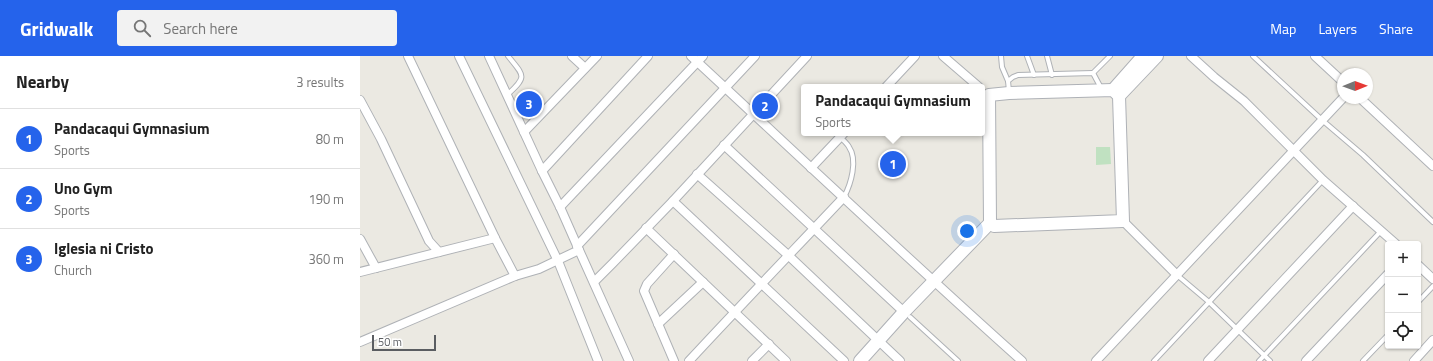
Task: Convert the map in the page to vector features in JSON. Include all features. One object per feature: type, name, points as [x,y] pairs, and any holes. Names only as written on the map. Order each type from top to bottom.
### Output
[{"type":"street","points":[[408,56],[514,276]]},
{"type":"street","points":[[459,56],[558,261],[598,361]]},
{"type":"street","points":[[489,56],[560,207],[629,361]]},
{"type":"street","points":[[572,56],[585,68]]},
{"type":"street","points":[[524,132],[597,56]]},
{"type":"street","points":[[542,171],[648,56]]},
{"type":"street","points":[[691,56],[700,59],[726,87],[811,168],[844,197],[935,284],[1022,361]]},
{"type":"street","points":[[360,342],[514,276],[539,269],[558,261],[578,248],[755,56]]},
{"type":"street","points":[[594,282],[673,200],[807,56]]},
{"type":"street","points":[[889,84],[916,56]]},
{"type":"street","points":[[943,56],[976,84]]},
{"type":"street","points":[[1143,56],[1111,92],[1123,222],[1177,275]]},
{"type":"street","points":[[992,224],[985,92],[1009,87],[1111,92],[1157,56]]},
{"type":"street","points":[[1191,56],[1244,101],[1323,180],[1393,241]]},
{"type":"street","points":[[1315,56],[1337,76]]},
{"type":"street","points":[[560,207],[700,59]]},
{"type":"street","points":[[360,100],[381,139],[429,241],[439,252]]},
{"type":"street","points":[[1096,361],[1292,150],[1337,104]]},
{"type":"street","points":[[1366,104],[1433,166]]},
{"type":"street","points":[[811,168],[841,136]]},
{"type":"street","points":[[724,145],[907,314]]},
{"type":"street","points":[[697,174],[788,255],[900,361]]},
{"type":"street","points":[[689,361],[844,197]]},
{"type":"street","points":[[673,200],[844,361]]},
{"type":"street","points":[[1208,361],[1353,206]]},
{"type":"street","points":[[860,361],[881,343],[992,224],[1123,222]]},
{"type":"street","points":[[646,228],[786,361]]},
{"type":"street","points":[[360,272],[495,238]]},
{"type":"street","points":[[360,239],[376,268]]},
{"type":"street","points":[[674,254],[647,284],[644,291],[674,361]]},
{"type":"street","points":[[1421,268],[1433,279]]},
{"type":"street","points":[[1306,361],[1385,277]]},
{"type":"street","points":[[658,324],[703,282]]},
{"type":"street","points":[[1414,361],[1433,340]]},
{"type":"street","points":[[870,361],[881,343]]},
{"type":"street","points":[[752,361],[768,344]]},
{"type":"lane","points":[[507,95],[520,84],[522,78],[520,72],[508,56]]},
{"type":"lane","points":[[1001,56],[1002,67],[1009,87]]},
{"type":"lane","points":[[1027,56],[1034,75]]},
{"type":"lane","points":[[1047,56],[1052,75]]},
{"type":"lane","points":[[1009,87],[1013,77],[1018,75],[1093,74],[1110,56]]},
{"type":"lane","points":[[1253,56],[1322,120],[1363,155],[1433,222]]},
{"type":"lane","points":[[1093,74],[1111,92]]},
{"type":"lane","points":[[843,136],[852,154],[853,165],[850,186],[844,197]]},
{"type":"lane","points":[[1154,361],[1323,180]]},
{"type":"lane","points":[[1259,361],[1381,230]]},
{"type":"lane","points":[[1177,275],[1209,302],[1270,361]]},
{"type":"lane","points":[[1421,299],[1433,286]]},
{"type":"lane","points":[[907,314],[958,361]]},
{"type":"lane","points":[[1363,361],[1385,337]]},
{"type":"green space","points":[[1096,147],[1110,147],[1111,164],[1096,165]]},
{"type":"place","name":"Iglesia ni Cristo","points":[[529,104]]},
{"type":"place","name":"Uno Gym","points":[[765,106]]},
{"type":"place","name":"Pandacaqui Gymnasium","points":[[893,164]]}]
